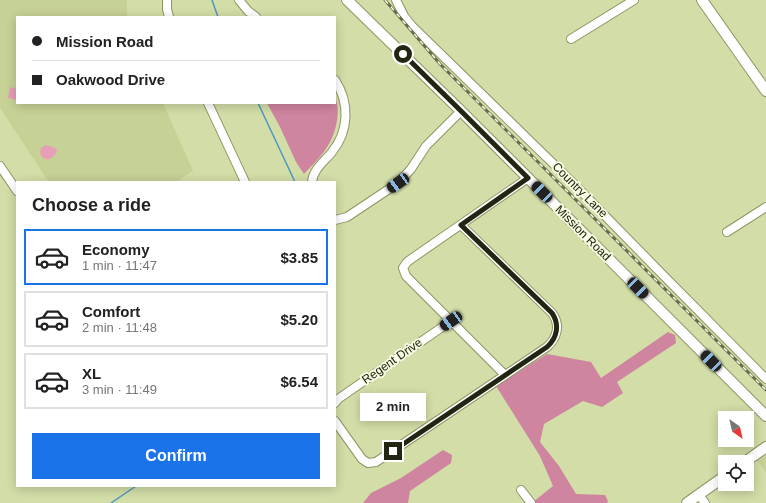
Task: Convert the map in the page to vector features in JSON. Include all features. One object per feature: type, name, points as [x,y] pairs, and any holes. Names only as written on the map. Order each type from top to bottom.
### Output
[{"type":"main road","name":"Mission Road","points":[[346,0],[461,111],[766,416]]},
{"type":"main road","points":[[702,0],[766,91]]},
{"type":"main road","points":[[754,456],[766,447]]},
{"type":"main road","points":[[687,503],[702,499],[718,483]]},
{"type":"street","points":[[167,0],[169,16]]},
{"type":"street","points":[[239,0],[248,11],[255,16]]},
{"type":"street","name":"Country Lane","points":[[396,0],[404,16],[412,26],[572,182],[766,379]]},
{"type":"street","points":[[571,39],[634,0]]},
{"type":"street","points":[[312,181],[314,173],[338,144],[342,135],[345,122],[345,101],[342,91],[336,82]]},
{"type":"street","points":[[208,104],[243,181]]},
{"type":"street","points":[[336,220],[347,217],[398,183],[426,146],[461,111]]},
{"type":"street","points":[[0,166],[16,190]]},
{"type":"street","points":[[505,375],[406,276],[403,268],[407,262],[528,178]]},
{"type":"street","points":[[727,232],[766,207]]},
{"type":"street","points":[[336,422],[362,459],[368,463],[380,460],[547,347],[554,340],[557,322],[552,313],[461,225]]},
{"type":"street","name":"Regent Drive","points":[[336,402],[451,321]]},
{"type":"street","points":[[522,490],[531,503]]},
{"type":"shaded area","points":[[0,0],[127,0],[127,16],[16,16],[16,104],[163,104],[193,171],[178,181],[48,181],[0,108]]},
{"type":"shaded area","points":[[10,87],[16,89],[16,100],[8,98]]},
{"type":"shaded area","points":[[336,100],[338,116],[333,137],[322,154],[304,174],[296,162],[268,104],[336,104]]},
{"type":"shaded area","points":[[46,145],[55,148],[57,151],[49,159],[42,157],[40,153],[41,148]]},
{"type":"shaded area","points":[[668,332],[675,335],[676,343],[617,382],[623,393],[602,407],[583,401],[544,424],[540,442],[559,466],[576,494],[605,495],[608,501],[607,503],[534,503],[533,502],[553,486],[540,456],[496,386],[547,354],[591,362],[601,378]]},
{"type":"shaded area","points":[[443,450],[452,455],[451,463],[410,491],[408,503],[363,503],[371,493],[401,478]]},
{"type":"shaded area","points":[[766,454],[766,473],[757,460]]},
{"type":"waterway","points":[[212,0],[218,16]]},
{"type":"waterway","points":[[258,104],[295,181]]},
{"type":"waterway","points":[[111,503],[135,487]]},
{"type":"railway","points":[[385,0],[440,64],[766,390]]},
{"type":"route","points":[[393,451],[547,347],[554,340],[557,326],[557,322],[552,313],[461,225],[528,178],[403,54]]}]
